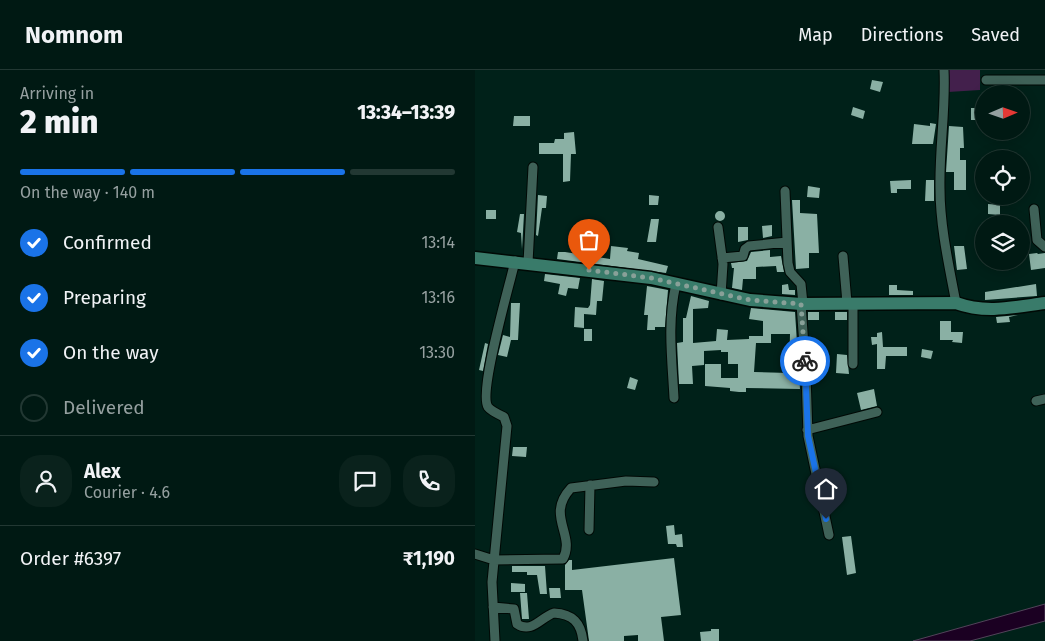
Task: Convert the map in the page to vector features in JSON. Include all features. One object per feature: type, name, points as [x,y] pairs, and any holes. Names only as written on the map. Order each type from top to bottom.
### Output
[{"type":"street","points":[[944,70],[946,98],[940,145],[940,192],[956,303]]},
{"type":"street","points":[[986,80],[1045,80]]},
{"type":"street","points":[[528,263],[533,167]]},
{"type":"street","points":[[785,191],[790,272],[800,281],[806,374],[807,430],[829,535]]},
{"type":"street","points":[[1034,209],[1037,240],[1045,247]]},
{"type":"street","points":[[718,227],[723,274],[721,295]]},
{"type":"street","points":[[722,258],[743,256],[745,249],[749,246],[787,242]]},
{"type":"street","points":[[843,256],[850,303],[853,364]]},
{"type":"street","points":[[475,258],[621,274],[750,300],[802,304],[956,303],[971,308],[1000,310],[1045,303]]},
{"type":"street","points":[[495,641],[492,582],[507,426],[505,418],[489,408],[486,401],[488,371],[515,261]]},
{"type":"street","points":[[674,398],[669,333],[671,304],[675,284]]},
{"type":"street","points":[[807,430],[877,412]]},
{"type":"street","points":[[475,554],[494,560],[563,559],[567,548],[560,518],[562,504],[571,488],[626,481],[654,482]]},
{"type":"street","points":[[589,530],[590,485]]},
{"type":"street","points":[[493,607],[514,609],[517,624],[525,627],[535,625],[554,613],[570,617],[580,626],[583,641]]},
{"type":"shaded area","points":[[948,70],[980,70],[980,85],[975,85],[975,90],[948,92]]},
{"type":"shaded area","points":[[1045,604],[1045,621],[970,641],[913,641]]},
{"type":"building","points":[[872,80],[883,82],[880,92],[870,89]]},
{"type":"building","points":[[853,107],[865,111],[863,119],[851,115]]},
{"type":"building","points":[[971,108],[975,108],[975,120],[971,120]]},
{"type":"building","points":[[514,116],[530,116],[530,126],[513,126]]},
{"type":"building","points":[[930,123],[936,124],[933,144],[912,144],[914,124],[930,126]]},
{"type":"building","points":[[949,126],[963,127],[964,148],[960,148],[960,160],[966,160],[966,190],[954,190],[954,172],[946,172]]},
{"type":"building","points":[[574,132],[576,154],[571,154],[570,181],[563,182],[563,154],[539,154],[539,143],[554,143],[555,139],[564,139],[564,133]]},
{"type":"building","points":[[911,180],[911,189],[897,189],[897,193],[891,193],[890,181]]},
{"type":"building","points":[[926,180],[934,180],[934,201],[925,201]]},
{"type":"building","points":[[808,186],[820,188],[819,198],[807,197]]},
{"type":"building","points":[[538,195],[547,196],[546,208],[542,208],[538,236],[536,235]]},
{"type":"building","points":[[649,195],[659,196],[658,205],[649,205]]},
{"type":"building","points":[[792,200],[800,200],[800,213],[817,214],[819,253],[809,253],[809,268],[796,269]]},
{"type":"building","points":[[988,205],[1000,205],[1000,215],[988,214]]},
{"type":"building","points":[[486,210],[496,210],[496,219],[486,219]]},
{"type":"building","points":[[718,211],[722,211],[725,216],[724,220],[718,221],[715,218],[715,214]]},
{"type":"building","points":[[520,214],[524,214],[522,249],[521,233],[517,232]]},
{"type":"building","points":[[651,219],[659,219],[656,242],[647,242]]},
{"type":"building","points":[[772,225],[772,236],[763,238],[762,226]]},
{"type":"building","points":[[738,227],[748,227],[748,240],[738,242]]},
{"type":"building","points":[[611,246],[628,248],[627,251],[639,253],[638,259],[668,266],[666,273],[557,259],[558,252],[565,252],[610,259]]},
{"type":"building","points":[[954,246],[964,246],[967,269],[957,270]]},
{"type":"building","points":[[770,250],[770,257],[781,256],[784,272],[777,272],[776,266],[756,267],[756,279],[743,279],[742,290],[732,288],[734,268],[732,268],[731,263],[747,261],[751,252]]},
{"type":"building","points":[[1045,253],[1045,268],[1031,270],[1030,254]]},
{"type":"building","points":[[545,274],[580,278],[578,289],[568,288],[566,296],[558,294],[560,284],[544,281]]},
{"type":"building","points":[[592,279],[604,281],[602,301],[597,301],[596,315],[584,314],[584,328],[574,327],[575,307],[588,308],[590,305]]},
{"type":"building","points":[[788,284],[789,290],[795,290],[795,295],[782,294],[782,285]]},
{"type":"building","points":[[1036,284],[1037,296],[985,300],[985,292]]},
{"type":"building","points":[[889,285],[897,285],[897,290],[913,291],[913,295],[889,295]]},
{"type":"building","points":[[647,286],[668,290],[665,327],[655,327],[655,330],[647,330],[648,315],[644,315]]},
{"type":"building","points":[[691,296],[709,301],[708,308],[693,309],[693,343],[716,341],[717,329],[728,330],[727,340],[749,339],[749,336],[763,336],[763,321],[749,319],[751,308],[795,312],[800,389],[746,388],[746,392],[739,392],[730,391],[730,388],[705,386],[705,364],[721,364],[721,378],[738,378],[738,364],[728,364],[728,352],[721,352],[721,350],[704,351],[704,365],[692,366],[693,384],[679,384],[677,343],[683,342],[683,318],[686,318]],"holes":[[[771,334],[790,334],[789,373],[754,372],[756,343],[771,343]]]},
{"type":"building","points":[[511,303],[520,303],[518,340],[511,340],[507,357],[498,355],[503,335],[510,337]]},
{"type":"building","points":[[808,312],[819,312],[819,320],[808,320]]},
{"type":"building","points":[[835,312],[847,312],[847,320],[835,320]]},
{"type":"building","points":[[1018,315],[1009,317],[1010,322],[997,323],[996,317]]},
{"type":"building","points":[[940,321],[951,321],[951,332],[963,332],[962,343],[952,342],[953,340],[940,340]]},
{"type":"building","points":[[584,329],[592,329],[592,341],[584,341]]},
{"type":"building","points":[[882,332],[883,347],[907,347],[907,356],[886,356],[885,369],[877,369],[877,344],[872,345],[871,337],[877,337],[877,333]]},
{"type":"building","points":[[485,343],[488,344],[483,371],[479,370]]},
{"type":"building","points":[[922,349],[933,351],[931,359],[921,357]]},
{"type":"building","points":[[837,354],[847,355],[849,374],[836,373]]},
{"type":"building","points":[[630,377],[638,380],[635,390],[627,388]]},
{"type":"building","points":[[874,389],[877,406],[861,410],[857,393]]},
{"type":"building","points":[[513,447],[527,447],[526,457],[512,456]]},
{"type":"building","points":[[674,525],[675,535],[682,534],[683,547],[677,547],[676,544],[668,544],[666,526]]},
{"type":"building","points":[[851,536],[856,573],[847,575],[842,537]]},
{"type":"building","points":[[674,558],[681,615],[661,617],[664,641],[638,641],[638,635],[624,636],[624,641],[589,641],[582,590],[565,590],[565,565],[569,560],[572,560],[572,570]]},
{"type":"building","points":[[512,566],[545,566],[547,594],[540,594],[537,575],[527,575],[527,572],[512,572]]},
{"type":"building","points":[[511,583],[525,584],[525,592],[511,592]]},
{"type":"building","points":[[549,588],[560,588],[561,598],[550,598]]},
{"type":"building","points":[[520,593],[527,593],[529,619],[522,619]]},
{"type":"building","points":[[711,629],[719,629],[719,641],[701,641],[700,632],[711,631]]},
{"type":"way so far","points":[[589,270],[651,278],[750,300],[801,304],[805,361]]},
{"type":"route","points":[[805,361],[808,436],[826,519]]}]
